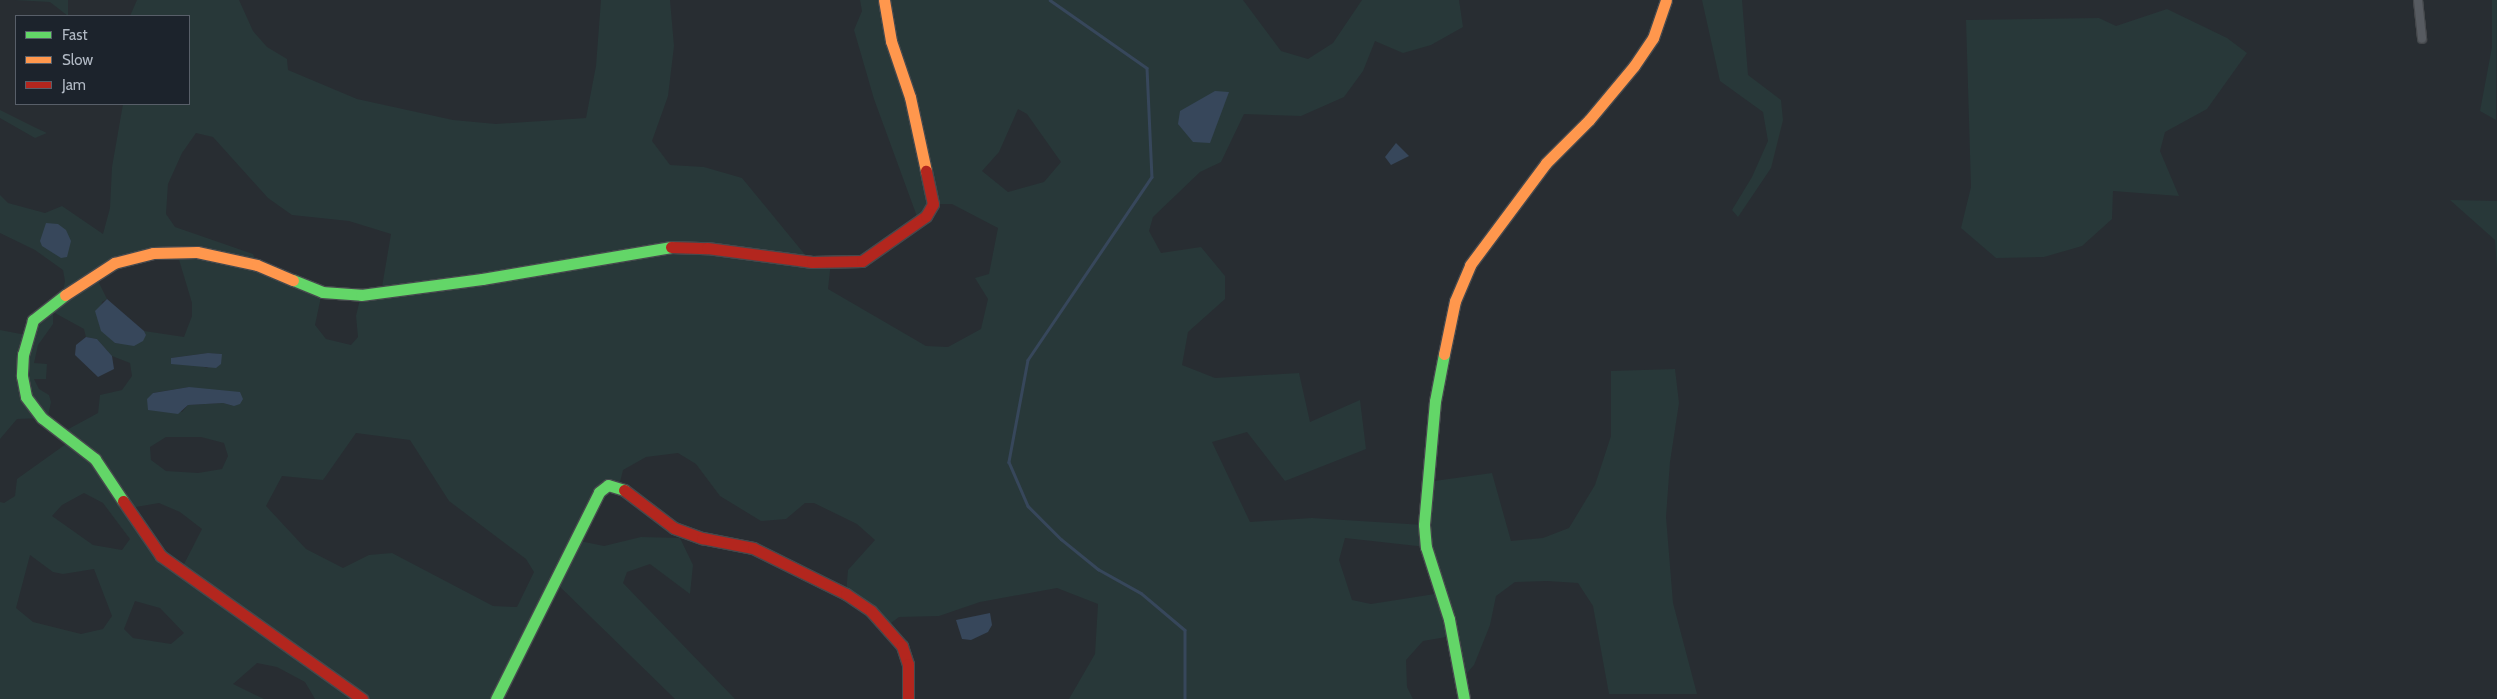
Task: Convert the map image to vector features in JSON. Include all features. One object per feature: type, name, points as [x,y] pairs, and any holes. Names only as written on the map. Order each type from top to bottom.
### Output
[{"type":"street","points":[[362,699],[161,556],[95,459],[73,439],[42,418],[26,397],[22,376],[23,354],[32,320],[62,296],[114,263],[153,253],[197,252],[257,265],[322,292],[361,295],[492,278],[660,247],[707,248],[812,262],[862,261],[878,253],[926,216],[933,204],[910,97],[891,41],[884,0]]},
{"type":"street","points":[[1464,699],[1449,619],[1426,547],[1424,525],[1435,401],[1455,300],[1470,265],[1496,225],[1546,163],[1589,120],[1634,66],[1653,38],[1666,0]]},
{"type":"street","points":[[2418,0],[2422,40]]},
{"type":"street","points":[[496,699],[599,492],[608,484],[618,486],[674,528],[702,538],[753,548],[858,602],[887,626],[902,646],[908,664],[908,699]]},
{"type":"shaded area","points":[[14,0],[68,0],[68,15],[50,2]]},
{"type":"shaded area","points":[[137,0],[239,0],[253,31],[267,47],[287,59],[288,70],[357,99],[453,120],[496,124],[586,118],[596,66],[601,0],[670,0],[674,46],[668,96],[652,141],[670,165],[704,167],[742,178],[811,262],[831,262],[828,289],[926,346],[948,347],[981,329],[988,299],[975,278],[989,274],[998,228],[952,204],[933,204],[919,222],[874,99],[854,30],[862,11],[860,0],[1243,0],[1281,51],[1308,59],[1333,43],[1362,0],[1459,0],[1463,27],[1431,45],[1403,53],[1375,41],[1363,71],[1344,97],[1301,116],[1244,114],[1221,162],[1200,172],[1153,217],[1149,231],[1161,253],[1201,247],[1225,276],[1225,299],[1188,332],[1182,365],[1215,378],[1299,373],[1310,422],[1360,400],[1366,449],[1285,481],[1247,432],[1212,442],[1250,522],[1312,518],[1424,525],[1427,482],[1492,473],[1511,541],[1543,538],[1569,528],[1595,485],[1611,436],[1611,371],[1675,369],[1679,403],[1670,462],[1666,517],[1673,603],[1697,694],[1609,694],[1593,606],[1578,583],[1547,581],[1515,582],[1496,596],[1490,625],[1474,665],[1461,680],[1452,636],[1423,641],[1406,660],[1407,687],[1413,699],[1069,699],[1095,654],[1098,604],[1057,588],[980,602],[939,616],[899,617],[887,626],[846,594],[848,570],[875,540],[857,524],[814,503],[805,503],[786,519],[761,521],[720,496],[696,464],[678,453],[646,457],[623,470],[619,486],[608,485],[575,540],[604,546],[641,537],[680,538],[693,565],[690,594],[650,564],[627,572],[623,583],[735,699],[675,699],[555,582],[496,699],[315,699],[305,682],[277,667],[257,663],[233,684],[264,699],[0,699],[0,502],[4,503],[15,496],[17,479],[73,439],[63,432],[98,413],[100,395],[122,390],[132,376],[130,363],[112,356],[97,339],[86,337],[84,329],[53,312],[53,324],[38,345],[34,363],[47,364],[46,379],[34,379],[39,389],[49,395],[51,402],[47,421],[42,418],[17,419],[0,439],[0,330],[26,335],[62,297],[65,281],[63,270],[35,250],[0,233],[0,195],[8,203],[45,213],[62,206],[103,234],[110,208],[112,167],[123,105],[190,105],[190,15],[130,15]],"holes":[[[1018,109],[1027,114],[1061,162],[1044,182],[1008,192],[982,171],[999,152]],[[196,133],[213,137],[268,198],[292,215],[349,221],[391,234],[381,293],[361,295],[356,316],[358,337],[351,345],[326,339],[315,325],[322,292],[258,265],[253,254],[175,227],[166,214],[168,184],[182,153]],[[153,253],[177,253],[192,303],[192,316],[184,337],[144,331],[146,335],[124,344],[115,343],[99,325],[102,302],[107,299],[95,275]],[[208,353],[222,354],[207,368],[196,364],[171,364],[171,358]],[[189,387],[234,406],[223,403],[188,405],[182,412],[152,393]],[[356,433],[410,440],[449,501],[526,559],[534,572],[517,607],[493,606],[392,553],[369,555],[343,568],[306,549],[266,506],[282,476],[323,480]],[[166,437],[201,437],[224,443],[228,456],[222,469],[198,473],[166,471],[151,460],[150,447]],[[84,493],[103,503],[130,539],[122,550],[93,545],[52,516],[62,505]],[[159,503],[180,512],[202,529],[181,570],[161,556],[130,508]],[[1345,538],[1426,547],[1441,593],[1371,604],[1352,600],[1339,560]],[[30,555],[53,572],[63,574],[94,569],[112,616],[103,629],[81,634],[33,622],[16,608]],[[135,601],[160,608],[184,633],[171,644],[133,638],[124,629]]]},
{"type":"shaded area","points":[[1702,0],[1742,0],[1748,75],[1781,100],[1783,120],[1771,168],[1738,217],[1732,210],[1752,177],[1768,141],[1763,112],[1720,81]]},
{"type":"shaded area","points":[[2492,0],[2497,0],[2496,120],[2480,111],[2492,47]]},
{"type":"shaded area","points":[[2167,9],[2227,38],[2247,53],[2207,109],[2165,132],[2160,151],[2179,196],[2113,191],[2112,219],[2082,246],[2044,257],[1996,258],[1961,228],[1971,187],[1966,20],[2099,18],[2116,26]]},
{"type":"shaded area","points":[[0,110],[47,133],[35,138],[0,118]]},
{"type":"shaded area","points":[[2450,200],[2497,201],[2497,270],[2495,240]]},
{"type":"water","points":[[1215,91],[1229,92],[1210,143],[1193,142],[1178,124],[1180,111]]},
{"type":"water","points":[[1396,143],[1409,156],[1391,165],[1385,157]]},
{"type":"water","points":[[46,223],[58,224],[66,230],[71,241],[67,257],[61,258],[42,246],[40,241]]},
{"type":"water","points":[[107,299],[144,331],[146,335],[143,341],[134,346],[115,343],[101,331],[95,311]]},
{"type":"water","points":[[86,337],[97,339],[112,356],[114,369],[98,377],[75,355],[76,345]]},
{"type":"water","points":[[208,353],[222,354],[221,364],[216,368],[171,364],[171,358]]},
{"type":"water","points":[[189,387],[240,392],[243,399],[240,404],[234,406],[223,403],[188,405],[178,414],[148,410],[147,399],[153,393]]},
{"type":"water","points":[[990,613],[992,625],[988,632],[971,640],[962,639],[956,620]]},
{"type":"waterway","points":[[1050,0],[1147,68],[1152,177],[1028,360],[1009,462],[1028,506],[1061,539],[1098,569],[1141,593],[1185,630],[1185,699]]},
{"type":"traffic: fast","points":[[293,280],[322,292],[361,295],[482,279],[671,247]]},
{"type":"traffic: fast","points":[[65,295],[33,320],[23,354],[22,376],[26,397],[42,418],[95,459],[123,501]]},
{"type":"traffic: fast","points":[[1444,354],[1435,401],[1424,525],[1426,547],[1449,619],[1464,699]]},
{"type":"traffic: fast","points":[[496,699],[599,492],[608,485],[624,490]]},
{"type":"traffic: slow","points":[[884,0],[891,41],[910,97],[926,171]]},
{"type":"traffic: slow","points":[[1444,354],[1455,301],[1470,265],[1546,163],[1589,120],[1634,66],[1653,38],[1666,0]]},
{"type":"traffic: slow","points":[[65,295],[114,263],[153,253],[197,252],[257,265],[293,280]]},
{"type":"traffic: jam","points":[[671,247],[707,248],[812,262],[862,261],[926,216],[933,204],[926,171]]},
{"type":"traffic: jam","points":[[624,490],[674,528],[702,538],[753,548],[846,594],[871,611],[902,646],[908,664],[908,699]]},
{"type":"traffic: jam","points":[[123,501],[161,556],[362,699]]}]
